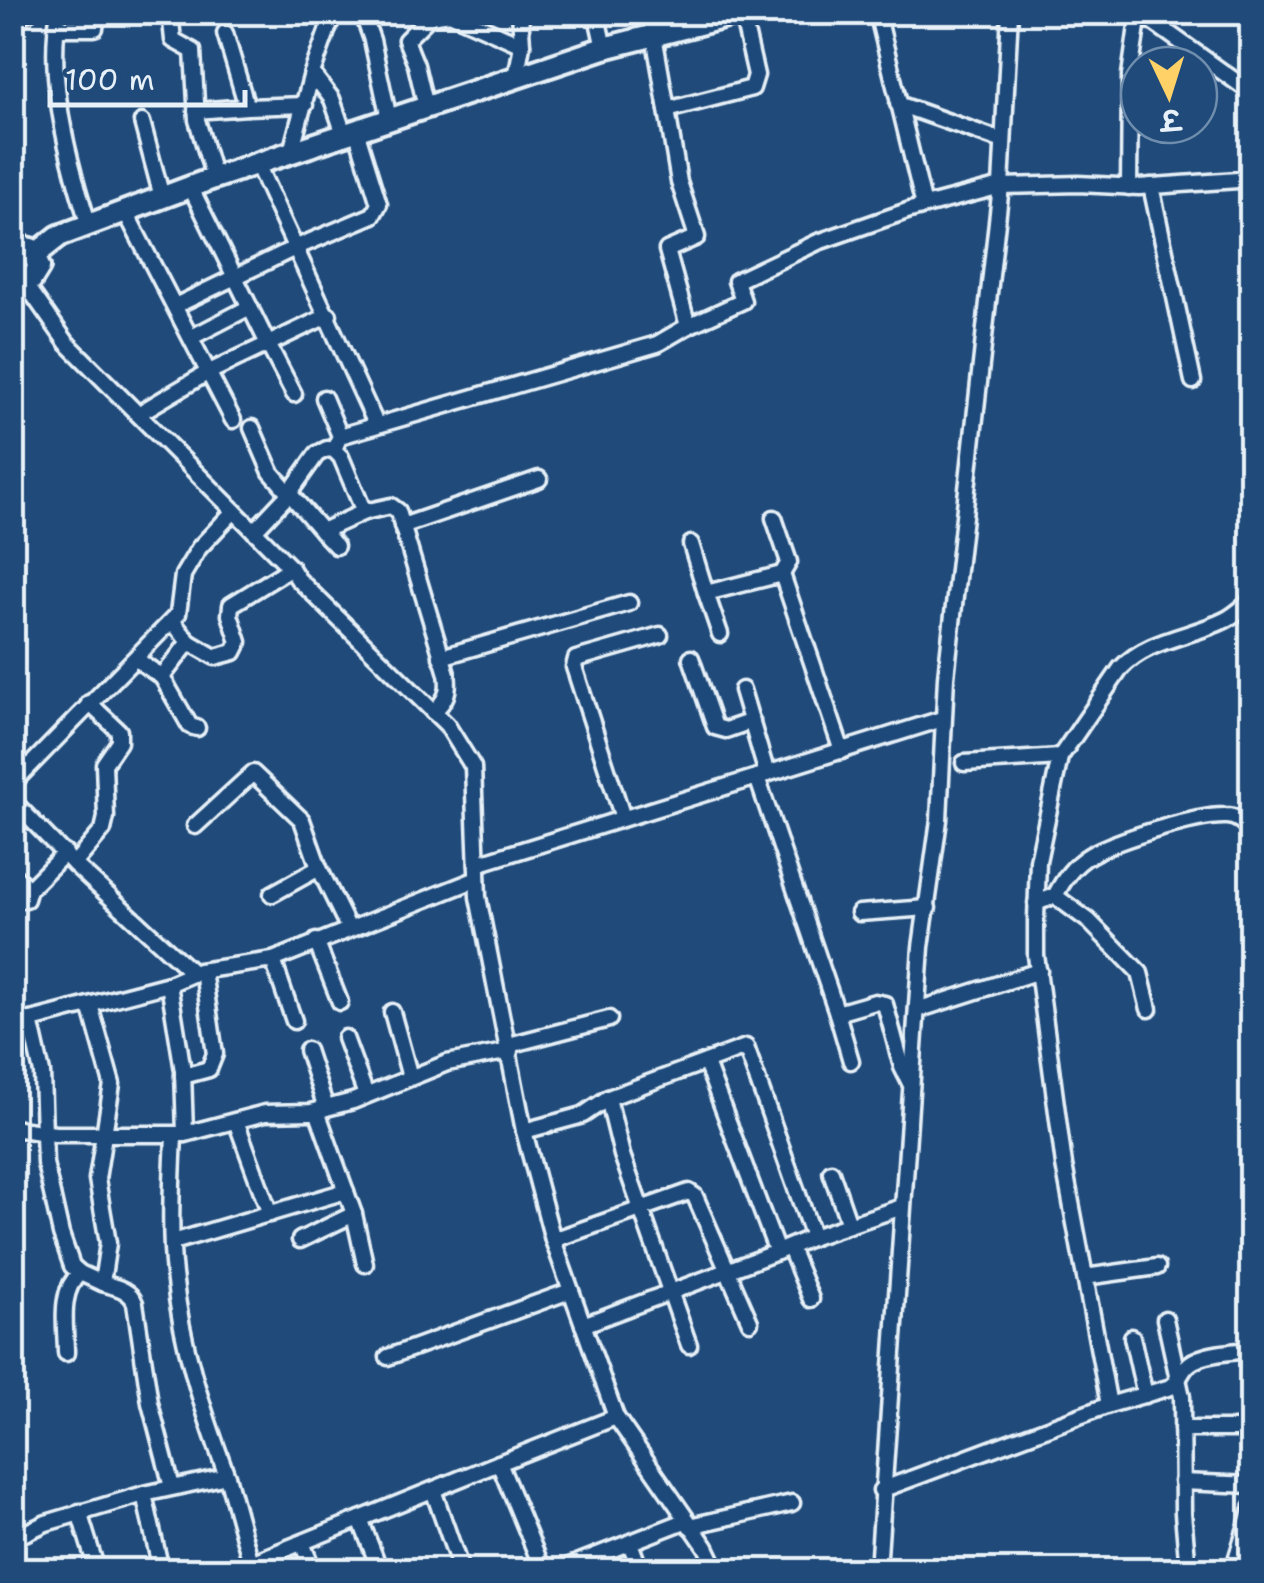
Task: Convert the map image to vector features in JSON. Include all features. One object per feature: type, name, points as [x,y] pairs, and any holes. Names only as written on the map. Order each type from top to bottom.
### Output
[{"type":"street","points":[[12,18],[30,12]]},
{"type":"street","points":[[89,226],[74,180],[59,95],[58,20],[94,28],[98,12]]},
{"type":"street","points":[[170,12],[173,40],[193,50],[196,110],[214,178]]},
{"type":"street","points":[[290,152],[334,12]]},
{"type":"street","points":[[362,12],[389,120]]},
{"type":"street","points":[[516,78],[522,45],[520,12]]},
{"type":"street","points":[[596,12],[604,48]]},
{"type":"street","points":[[650,12],[679,182],[697,237],[667,250],[688,326]]},
{"type":"street","points":[[877,12],[924,206]]},
{"type":"street","points":[[878,1570],[920,947],[940,802],[942,720],[1001,186],[1010,12]]},
{"type":"street","points":[[1129,186],[1130,75],[1139,12],[1252,93]]},
{"type":"street","points":[[426,107],[406,40],[426,14],[450,13],[522,45]]},
{"type":"street","points":[[36,254],[59,236],[190,186],[604,48],[744,13],[756,75],[752,88],[667,110]]},
{"type":"street","points":[[225,33],[247,107]]},
{"type":"street","points":[[175,306],[378,211],[350,132],[332,99],[312,74]]},
{"type":"street","points":[[898,104],[1003,141]]},
{"type":"street","points":[[196,110],[306,105]]},
{"type":"street","points":[[142,122],[162,198]]},
{"type":"street","points":[[257,164],[376,424]]},
{"type":"street","points":[[254,531],[288,495],[318,454],[337,443],[376,424],[658,344],[743,302],[736,281],[818,242],[924,206],[1001,186],[1150,186],[1252,179]]},
{"type":"street","points":[[190,186],[294,394]]},
{"type":"street","points":[[1150,186],[1193,381]]},
{"type":"street","points":[[125,211],[233,420]]},
{"type":"street","points":[[12,245],[25,245],[36,254]]},
{"type":"street","points":[[36,254],[36,274],[19,283],[67,343],[291,568],[298,580],[447,725],[472,768],[478,897],[524,1132],[553,1240],[616,1416],[706,1547],[717,1570]]},
{"type":"street","points":[[192,337],[250,307]]},
{"type":"street","points":[[138,414],[207,373],[329,315]]},
{"type":"street","points":[[324,398],[364,512]]},
{"type":"street","points":[[252,428],[267,466],[288,495],[336,546]]},
{"type":"street","points":[[402,526],[539,480]]},
{"type":"street","points":[[322,531],[364,512],[394,507],[449,687],[444,702],[433,712]]},
{"type":"street","points":[[12,784],[178,614],[183,575],[199,548],[234,511]]},
{"type":"street","points":[[706,592],[782,574],[789,562],[774,518]]},
{"type":"street","points":[[692,544],[720,634]]},
{"type":"street","points":[[172,621],[189,642],[215,657],[234,652],[239,642],[230,615],[231,605],[291,568]]},
{"type":"street","points":[[782,574],[842,750]]},
{"type":"street","points":[[1108,1406],[1064,1165],[1039,971],[1038,860],[1060,758],[1132,656],[1228,619],[1252,600]]},
{"type":"street","points":[[442,657],[629,604]]},
{"type":"street","points":[[623,818],[574,667],[576,660],[660,635]]},
{"type":"street","points":[[162,677],[189,642]]},
{"type":"street","points":[[692,658],[715,727],[726,730],[752,721]]},
{"type":"street","points":[[136,659],[162,677],[190,726],[197,728]]},
{"type":"street","points":[[742,690],[762,776],[851,1060]]},
{"type":"street","points":[[12,902],[26,898],[30,889],[102,830],[106,804],[104,764],[120,738],[119,731],[89,704]]},
{"type":"street","points":[[172,1487],[150,1403],[133,1296],[80,1274],[72,1266],[45,1163],[42,1073],[17,1022],[168,984],[198,972],[273,960],[477,872],[623,818],[942,720]]},
{"type":"street","points":[[964,763],[1060,758]]},
{"type":"street","points":[[195,826],[253,773],[302,820],[319,868],[349,929]]},
{"type":"street","points":[[12,800],[70,858],[198,972],[215,1054],[209,1069],[183,1076]]},
{"type":"street","points":[[1036,902],[1056,896],[1066,876],[1088,856],[1144,833],[1230,816],[1245,823],[1252,832]]},
{"type":"street","points":[[272,894],[319,868]]},
{"type":"street","points":[[12,874],[30,889]]},
{"type":"street","points":[[1056,896],[1089,921],[1140,973],[1149,1009]]},
{"type":"street","points":[[859,914],[928,908]]},
{"type":"street","points":[[316,941],[340,1002]]},
{"type":"street","points":[[273,960],[294,1021]]},
{"type":"street","points":[[918,1010],[1039,971]]},
{"type":"street","points":[[168,984],[183,1076],[173,1242],[180,1316],[191,1370],[227,1476],[252,1567],[302,1542],[616,1416]]},
{"type":"street","points":[[837,1013],[876,1002],[885,1004],[902,1067],[911,1084]]},
{"type":"street","points":[[90,1004],[112,1084],[97,1179],[108,1243],[102,1283]]},
{"type":"street","points":[[392,1012],[410,1077]]},
{"type":"street","points":[[12,1128],[179,1134],[265,1113],[286,1115],[321,1109],[447,1063],[609,1018]]},
{"type":"street","points":[[345,1038],[366,1095]]},
{"type":"street","points":[[524,1132],[583,1115],[608,1098],[746,1047],[813,1238]]},
{"type":"street","points":[[307,1050],[365,1264]]},
{"type":"street","points":[[706,1063],[784,1250],[810,1298]]},
{"type":"street","points":[[608,1098],[622,1156],[688,1345]]},
{"type":"street","points":[[236,1120],[270,1214]]},
{"type":"street","points":[[831,1172],[849,1224]]},
{"type":"street","points":[[173,1242],[346,1191]]},
{"type":"street","points":[[553,1240],[689,1192],[695,1196],[750,1322]]},
{"type":"street","points":[[583,1326],[902,1207]]},
{"type":"street","points":[[300,1240],[354,1214]]},
{"type":"street","points":[[1085,1278],[1157,1267]]},
{"type":"street","points":[[66,1353],[65,1300],[71,1281],[80,1274]]},
{"type":"street","points":[[388,1357],[570,1291]]},
{"type":"street","points":[[1165,1319],[1179,1380],[1188,1570]]},
{"type":"street","points":[[1132,1337],[1145,1395]]},
{"type":"street","points":[[881,1490],[1108,1406],[1171,1387],[1186,1366],[1200,1358],[1252,1350]]},
{"type":"street","points":[[1182,1428],[1252,1429]]},
{"type":"street","points":[[499,1463],[543,1570]]},
{"type":"street","points":[[12,1539],[79,1512],[227,1476]]},
{"type":"street","points":[[1182,1482],[1252,1485]]},
{"type":"street","points":[[433,1490],[462,1570]]},
{"type":"street","points":[[144,1494],[162,1570]]},
{"type":"street","points":[[559,1570],[687,1524],[792,1503]]},
{"type":"street","points":[[1234,1570],[1252,1508]]},
{"type":"street","points":[[79,1512],[97,1570]]},
{"type":"street","points":[[360,1519],[380,1570]]},
{"type":"street","points":[[302,1542],[313,1570]]},
{"type":"street","points":[[630,1543],[640,1570]]}]
